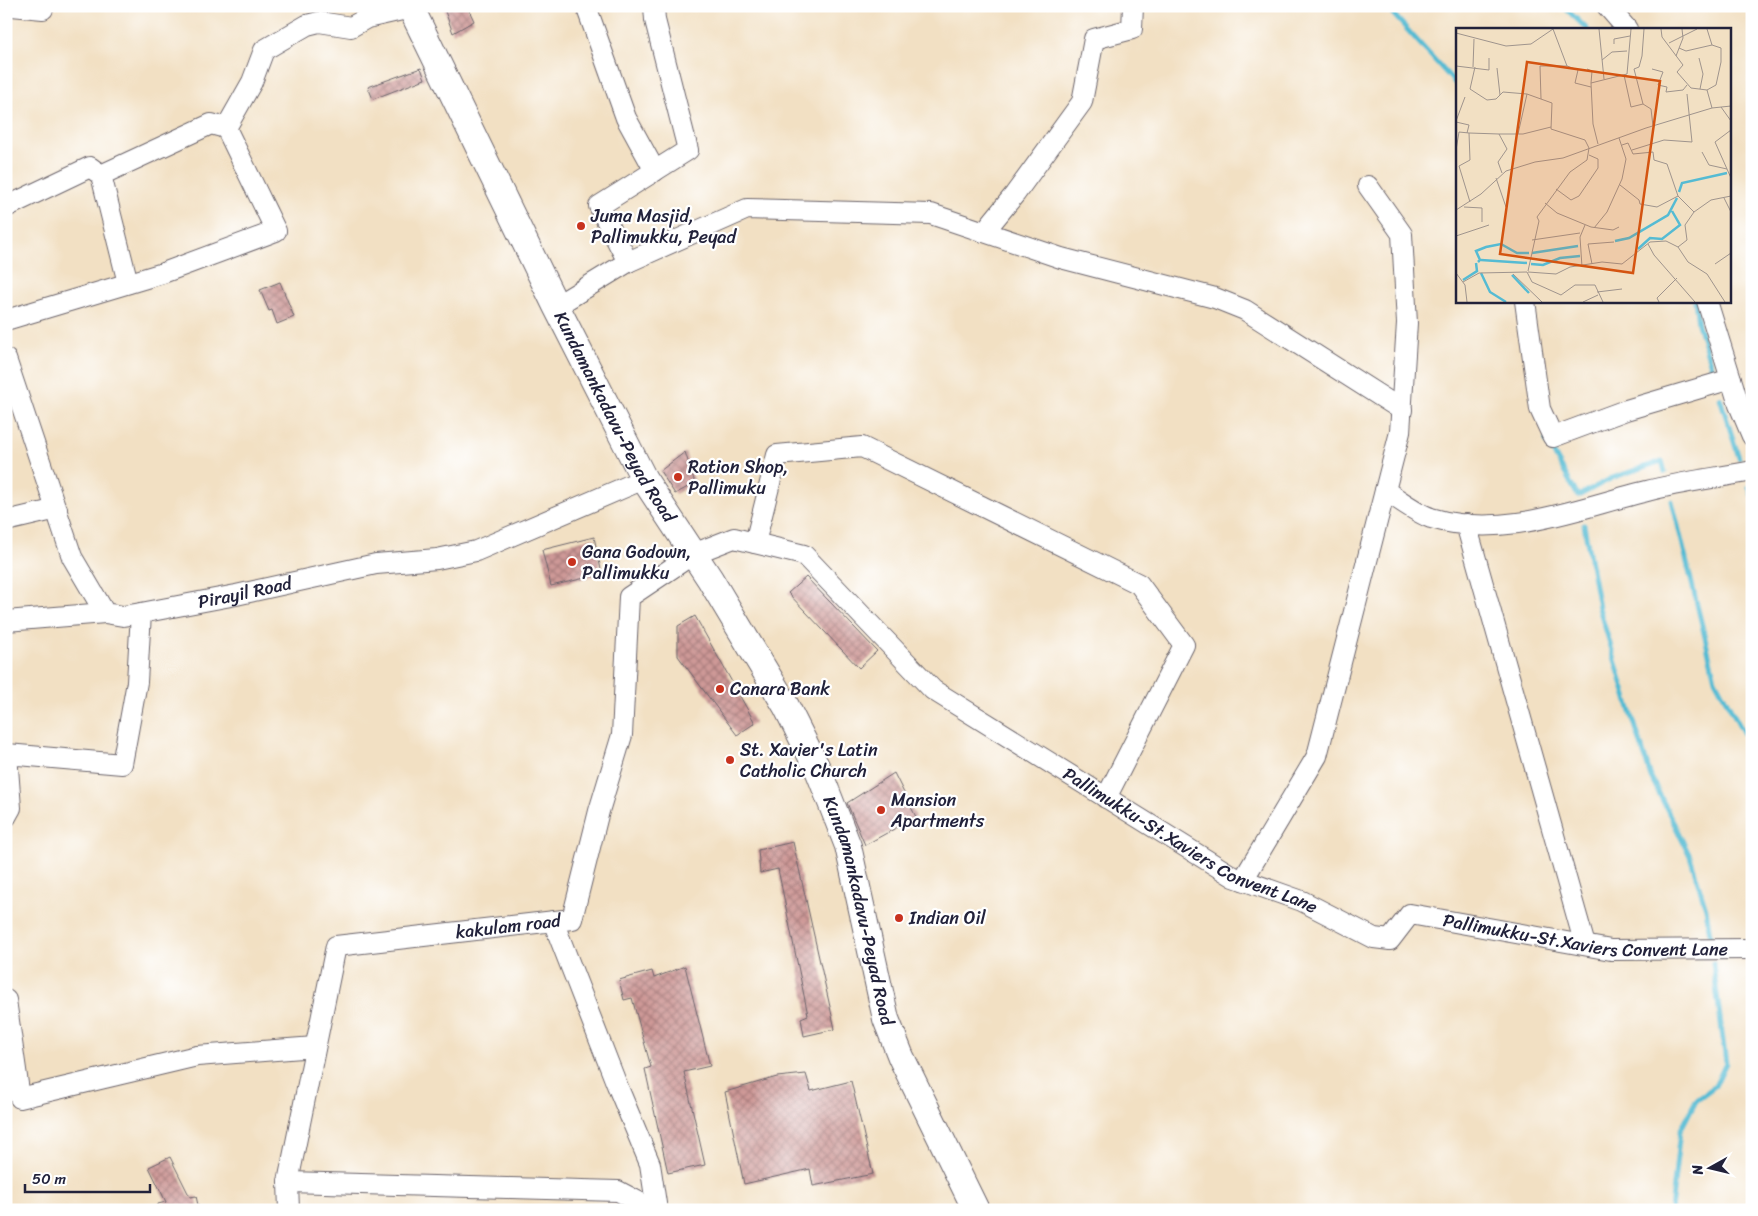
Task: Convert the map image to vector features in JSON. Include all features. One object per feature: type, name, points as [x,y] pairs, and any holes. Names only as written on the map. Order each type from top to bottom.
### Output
[{"type":"main road","name":"Kundamankadavu-Peyad Road","points":[[410,7],[556,306],[644,480],[693,554],[786,706],[819,772],[848,846],[886,1019],[901,1057],[976,1210]]},
{"type":"street","points":[[12,6],[44,9],[44,6]]},
{"type":"street","points":[[586,6],[626,118],[655,171]]},
{"type":"street","points":[[628,262],[600,206],[688,150],[655,20],[654,6]]},
{"type":"street","points":[[984,232],[1015,194],[1082,102],[1094,39],[1132,29],[1133,6]]},
{"type":"street","points":[[1607,6],[1626,28]]},
{"type":"street","points":[[226,128],[252,82],[264,50],[307,25],[319,22],[352,27],[367,18],[410,7]]},
{"type":"street","points":[[6,320],[162,273],[276,231],[226,128],[211,124],[101,175]]},
{"type":"street","points":[[6,207],[90,167],[101,175],[128,284]]},
{"type":"street","points":[[1243,880],[1317,756],[1400,432],[1407,324],[1402,234],[1368,186]]},
{"type":"street","points":[[556,306],[628,262],[747,209],[931,214],[1062,258],[1215,298],[1245,310],[1402,410]]},
{"type":"street","points":[[1525,302],[1530,323],[1540,408],[1553,437],[1626,410],[1732,379]]},
{"type":"street","points":[[1707,302],[1739,405],[1752,436]]},
{"type":"street","points":[[6,359],[72,557],[105,614]]},
{"type":"street","points":[[754,543],[778,455],[862,447],[1139,584],[1184,645],[1106,798]]},
{"type":"street","points":[[1385,491],[1430,517],[1466,524],[1511,524],[1582,510],[1647,491],[1752,471]]},
{"type":"street","name":"Pirayil Road","points":[[6,621],[105,614],[123,616],[141,614],[376,564],[437,559],[476,551],[644,480]]},
{"type":"street","points":[[6,521],[57,509]]},
{"type":"street","points":[[1466,524],[1586,945]]},
{"type":"street","name":"Pallimukku-St.Xaviers Convent Lane","points":[[693,554],[734,538],[804,555],[933,690],[1234,877],[1302,901],[1374,938],[1390,940],[1410,914],[1612,950],[1752,949]]},
{"type":"street","name":"kakulam road","points":[[288,1210],[288,1182],[336,946],[572,918],[599,811],[622,735],[629,597],[693,554]]},
{"type":"street","points":[[6,817],[11,808],[7,754],[122,764],[137,682],[141,614]]},
{"type":"street","points":[[554,921],[616,1085],[650,1164],[656,1210]]},
{"type":"street","points":[[6,1000],[20,1098],[197,1056],[315,1048]]},
{"type":"street","points":[[288,1182],[618,1191],[656,1210]]},
{"type":"building","points":[[443,6],[467,6],[474,21],[453,33]]},
{"type":"building","points":[[421,68],[425,79],[373,99],[368,87]]},
{"type":"building","points":[[280,282],[294,317],[277,324],[272,310],[269,311],[260,290]]},
{"type":"building","name":"Ration Shop, Pallimuku","points":[[685,452],[695,483],[675,494],[660,471]]},
{"type":"building","name":"Gana Godown, Pallimukku","points":[[594,537],[602,574],[551,586],[542,550]]},
{"type":"building","points":[[806,577],[877,651],[859,668],[788,593]]},
{"type":"building","name":"Canara Bank","points":[[695,616],[755,723],[737,735],[678,656],[678,626]]},
{"type":"building","name":"Mansion Apartments","points":[[894,773],[916,817],[865,845],[847,803]]},
{"type":"building","points":[[793,842],[835,1029],[804,1036],[801,1018],[808,1015],[778,869],[760,873],[758,850]]},
{"type":"building","points":[[685,966],[710,1066],[684,1072],[705,1165],[668,1173],[645,1069],[651,1067],[632,998],[624,1000],[619,980],[652,971],[654,978]]},
{"type":"building","points":[[806,1074],[811,1091],[851,1081],[873,1174],[813,1186],[810,1169],[744,1184],[725,1092],[777,1077]]},
{"type":"building","points":[[170,1157],[190,1197],[196,1196],[199,1210],[158,1210],[158,1204],[166,1202],[149,1167]]},
{"type":"waterway","points":[[1386,6],[1456,84]]},
{"type":"waterway","points":[[1563,6],[1586,28]]},
{"type":"waterway","points":[[1695,302],[1698,324],[1712,369]]},
{"type":"waterway","points":[[1720,398],[1739,458]]},
{"type":"waterway","points":[[1546,440],[1578,496],[1612,478],[1662,461],[1665,472]]},
{"type":"waterway","points":[[1749,487],[1752,495]]},
{"type":"waterway","points":[[1672,501],[1715,679],[1752,749]]},
{"type":"waterway","points":[[1584,525],[1599,608],[1651,777],[1690,856],[1706,909],[1710,935]]},
{"type":"waterway","points":[[1671,1210],[1680,1131],[1696,1100],[1715,1086],[1726,1063],[1713,963]]},
{"type":"place","name":"Juma Masjid, Pallimukku, Peyad","points":[[581,226]]},
{"type":"place","name":"Ration Shop, Pallimuku","points":[[678,477]]},
{"type":"place","name":"Gana Godown, Pallimukku","points":[[572,562]]},
{"type":"place","name":"Canara Bank","points":[[720,689]]},
{"type":"place","name":"St. Xavier's Latin Catholic Church","points":[[730,760]]},
{"type":"place","name":"Mansion Apartments","points":[[881,810]]},
{"type":"place","name":"Indian Oil","points":[[899,918]]}]
